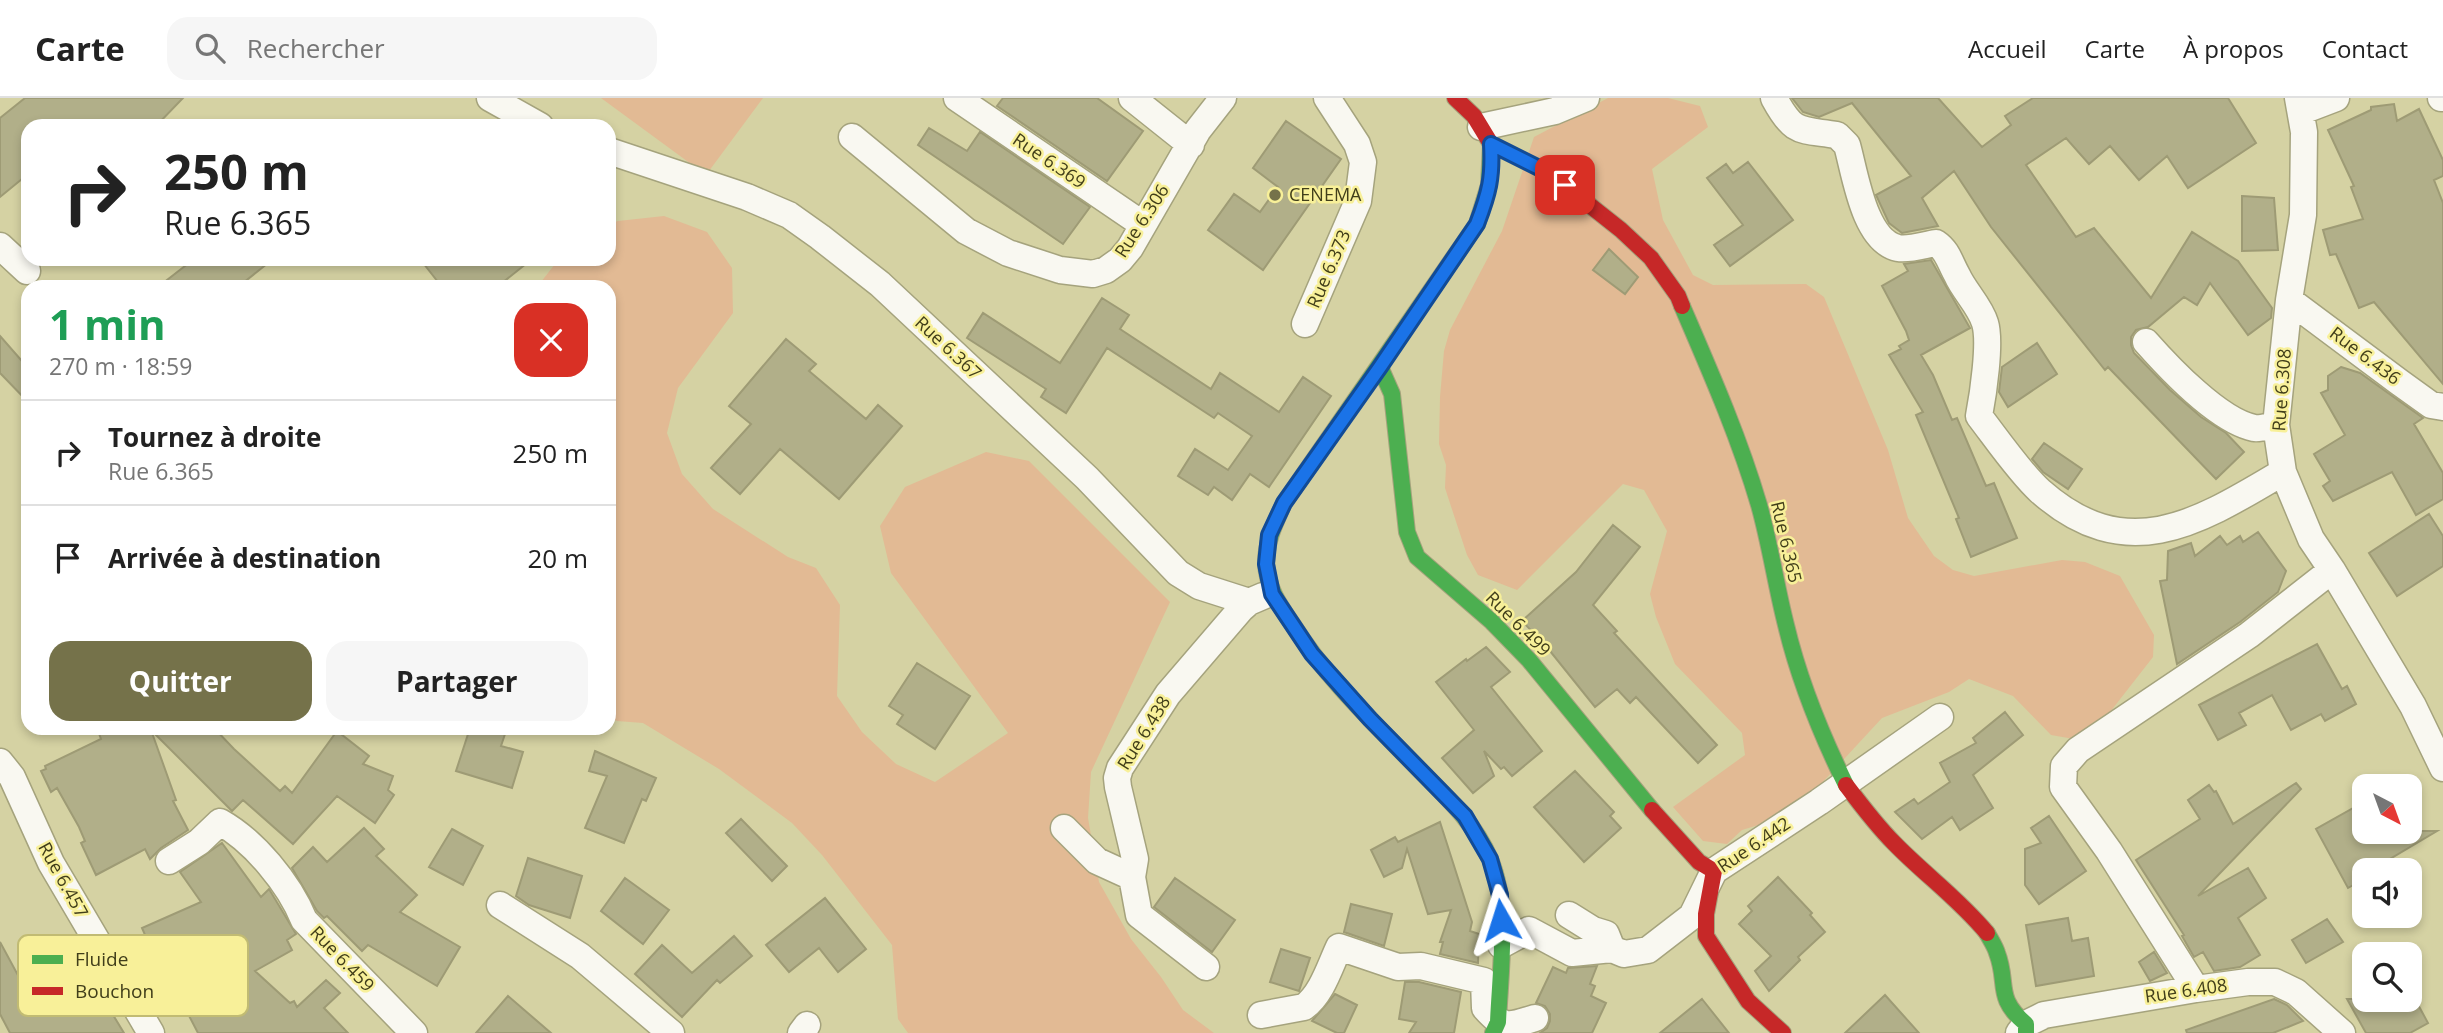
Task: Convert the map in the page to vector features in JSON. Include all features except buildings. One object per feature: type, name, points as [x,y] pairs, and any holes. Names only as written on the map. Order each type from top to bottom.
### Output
[{"type":"street","points":[[490,98],[528,119]]},
{"type":"street","name":"Rue 6.369","points":[[957,98],[1142,224]]},
{"type":"street","points":[[1132,98],[1191,145]]},
{"type":"street","name":"Rue 6.306","points":[[852,137],[966,231],[1008,253],[1060,270],[1093,274],[1106,270],[1130,248],[1198,130],[1223,98]]},
{"type":"street","name":"Rue 6.373","points":[[1305,324],[1358,201],[1363,162],[1357,144],[1327,98]]},
{"type":"street","name":"Rue 6.365","points":[[1455,98],[1486,135],[1549,173],[1580,196],[1651,258],[1678,296],[1722,398],[1759,506],[1800,675],[1845,784],[1866,813],[1895,844],[1959,902],[1986,932],[1998,954],[2004,994],[2024,1030]]},
{"type":"street","points":[[1496,1028],[1501,945],[1500,895],[1490,859],[1465,816],[1370,719],[1260,598],[1269,535],[1284,503],[1477,224],[1493,172],[1486,135],[1586,98]]},
{"type":"street","points":[[1774,98],[1783,116],[1794,127],[1837,135],[1843,139],[1847,145],[1862,206],[1871,224],[1884,240],[1897,248],[1936,243],[1947,254],[1985,323],[1986,354],[1979,416],[2040,490],[2097,527],[2129,533],[2158,532],[2210,513],[2283,472]]},
{"type":"street","points":[[2300,105],[2336,98]]},
{"type":"street","name":"Rue 6.308","points":[[2300,105],[2304,132],[2303,215],[2289,300],[2276,425],[2283,472],[2311,539],[2413,706],[2443,768]]},
{"type":"street","name":"Rue 6.367","points":[[616,153],[747,197],[789,215],[880,284],[1087,478],[1178,573],[1199,586],[1260,598]]},
{"type":"street","points":[[0,246],[21,265]]},
{"type":"street","points":[[22,266],[27,271]]},
{"type":"street","name":"Rue 6.436","points":[[2289,300],[2431,405],[2443,407]]},
{"type":"street","points":[[2146,342],[2170,369],[2231,418],[2255,428],[2276,425]]},
{"type":"street","name":"Rue 6.499","points":[[1380,367],[1392,394],[1407,532],[1417,557],[1491,621],[1529,660],[1629,784],[1699,862],[1713,871]]},
{"type":"street","points":[[2196,989],[2109,851],[2063,787],[2064,766],[2078,750],[2249,635],[2332,570]]},
{"type":"street","name":"Rue 6.438","points":[[1206,967],[1139,915],[1132,877],[1135,859],[1117,778],[1120,768],[1168,694],[1260,598]]},
{"type":"street","name":"Rue 6.442","points":[[1501,945],[1529,930],[1572,953],[1612,949],[1624,954],[1648,950],[1692,916],[1713,871],[1845,784],[1940,717]]},
{"type":"street","name":"Rue 6.457","points":[[4,774],[92,935]]},
{"type":"street","name":"Rue 6.459","points":[[169,860],[199,842],[219,822],[234,830],[281,878],[295,897],[304,920],[414,1033]]},
{"type":"street","points":[[1064,828],[1097,861],[1132,877]]},
{"type":"street","points":[[1713,871],[1706,914],[1706,936],[1748,1001],[1780,1031]]},
{"type":"street","points":[[500,905],[580,956],[671,1033]]},
{"type":"street","points":[[1569,915],[1593,930],[1606,934],[1612,949]]},
{"type":"street","points":[[1261,1015],[1304,1007],[1310,1003],[1324,981],[1339,947],[1398,967],[1421,966],[1484,981],[1485,1008],[1496,1028]]},
{"type":"street","name":"Rue 6.408","points":[[2024,1030],[2043,1015],[2196,989],[2248,982],[2275,982],[2296,992],[2342,1033]]},
{"type":"street","name":"Rue 6.457","points":[[139,1016],[148,1032]]},
{"type":"street","points":[[1496,1028],[1535,1018]]},
{"type":"shaded area","points":[[601,98],[763,98],[706,175]]},
{"type":"shaded area","points":[[1608,98],[1668,98],[1700,106],[1708,127],[1652,169],[1663,220],[1693,275],[1713,285],[1806,284],[1824,297],[1888,450],[1908,518],[1934,556],[1953,570],[1974,576],[2062,560],[2085,562],[2120,576],[2154,635],[2153,657],[2096,730],[2074,739],[2051,735],[2013,696],[1969,679],[1949,692],[1882,718],[1820,785],[1765,823],[1742,830],[1727,844],[1703,841],[1673,807],[1745,755],[1742,733],[1675,664],[1656,617],[1650,594],[1667,531],[1644,490],[1623,484],[1517,590],[1478,575],[1467,555],[1445,488],[1446,465],[1439,444],[1444,351],[1450,330],[1502,231],[1534,137]]},
{"type":"shaded area","points":[[664,216],[707,232],[732,268],[733,313],[678,388],[667,433],[682,474],[713,509],[788,557],[816,568],[840,605],[837,696],[862,732],[896,764],[935,782],[1008,733],[891,573],[880,526],[905,487],[986,452],[1029,461],[1170,602],[1091,772],[1088,818],[1099,882],[1131,939],[1183,1010],[1214,1033],[908,1033],[898,1019],[892,945],[822,855],[792,823],[719,769],[643,723],[616,720],[616,280],[542,280],[554,266],[616,266],[618,221]]},
{"type":"traffic: fast","points":[[1491,144],[1489,185],[1477,224],[1284,503],[1269,540],[1266,563],[1275,596],[1319,662],[1364,713],[1455,806],[1475,831],[1490,859],[1496,877],[1502,918],[1498,1022],[1493,1033]]},
{"type":"traffic: fast","points":[[1682,306],[1751,480],[1797,666],[1819,726],[1846,785]]},
{"type":"traffic: fast","points":[[1380,367],[1392,394],[1407,532],[1417,557],[1491,621],[1529,660],[1652,810]]},
{"type":"traffic: fast","points":[[1987,933],[2000,964],[2006,998],[2026,1024],[2026,1033]]},
{"type":"traffic: jam","points":[[1455,98],[1474,116],[1491,144],[1549,173],[1621,230],[1651,258],[1682,306]]},
{"type":"traffic: jam","points":[[1846,785],[1887,836],[1987,933]]},
{"type":"traffic: jam","points":[[1652,810],[1699,862],[1714,871],[1706,914],[1706,936],[1748,1001],[1783,1033]]},
{"type":"place","name":"CENEMA","points":[[1275,195]]},
{"type":"route","points":[[1501,920],[1500,895],[1490,859],[1465,816],[1370,719],[1312,654],[1272,594],[1266,564],[1269,535],[1284,503],[1477,224],[1493,172],[1491,144],[1549,173],[1565,185]]}]
